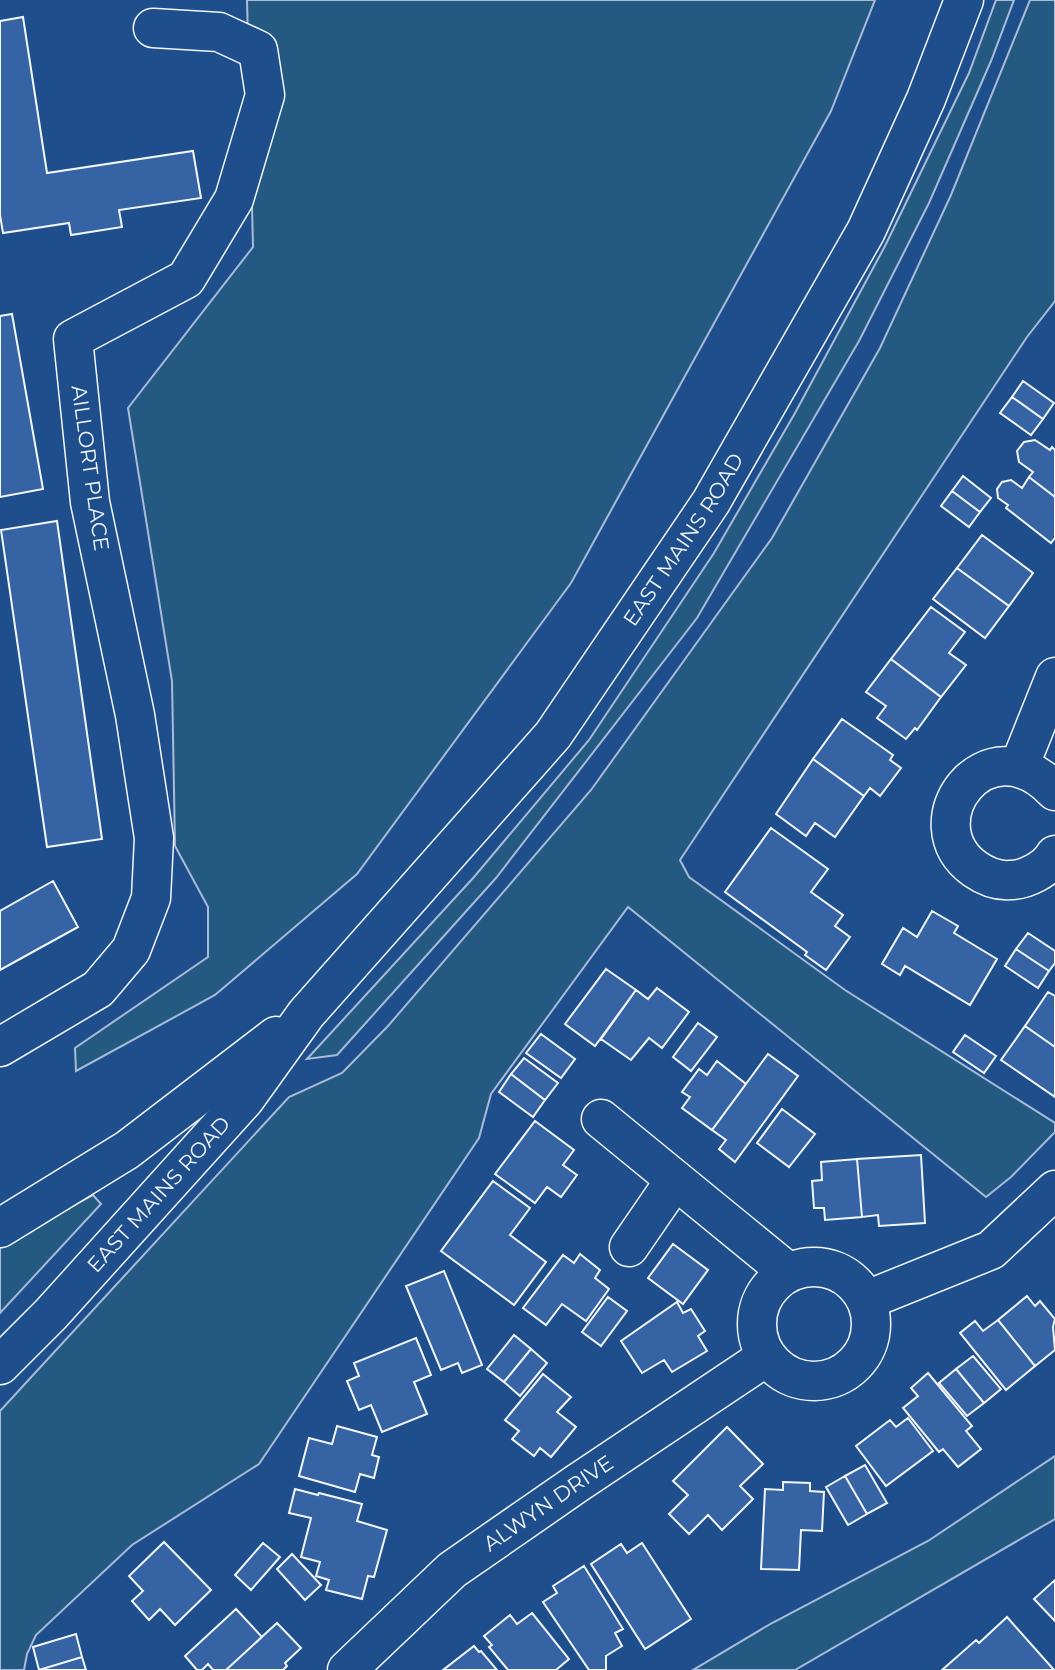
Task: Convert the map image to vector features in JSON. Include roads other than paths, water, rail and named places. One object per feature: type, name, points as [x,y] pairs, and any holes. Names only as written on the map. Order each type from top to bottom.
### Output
[{"type":"street","name":"EAST MAINS ROAD","points":[[0,1365],[51,1314],[245,1099],[306,1014],[553,735],[711,502],[866,231],[926,99],[964,0]]},
{"type":"street","name":"AILLORT PLACE","points":[[0,1047],[98,989],[131,950],[151,898],[154,838],[135,715],[90,502],[73,339],[186,279],[234,199],[265,95],[258,50],[219,32],[153,28]]},
{"type":"street","points":[[1019,766],[1055,677]]},
{"type":"street","points":[[1055,791],[1041,776],[1019,766],[995,767],[973,777],[957,795],[951,819],[954,842],[966,862],[986,876],[1010,881],[1033,875],[1052,861],[1055,855]]},
{"type":"street","name":"EAST MAINS ROAD","points":[[0,1228],[127,1150],[306,1014]]},
{"type":"street","points":[[601,1119],[788,1272]]},
{"type":"street","points":[[629,1247],[675,1180]]},
{"type":"street","points":[[867,1300],[991,1250],[1055,1190]]},
{"type":"street","points":[[810,1266],[834,1269],[854,1282],[867,1300],[873,1329],[863,1356],[843,1375],[815,1382],[788,1376],[766,1357],[759,1343],[757,1310],[774,1282],[788,1272],[810,1266]]},
{"type":"street","name":"ALWYN DRIVE","points":[[347,1670],[452,1570],[766,1357]]}]
